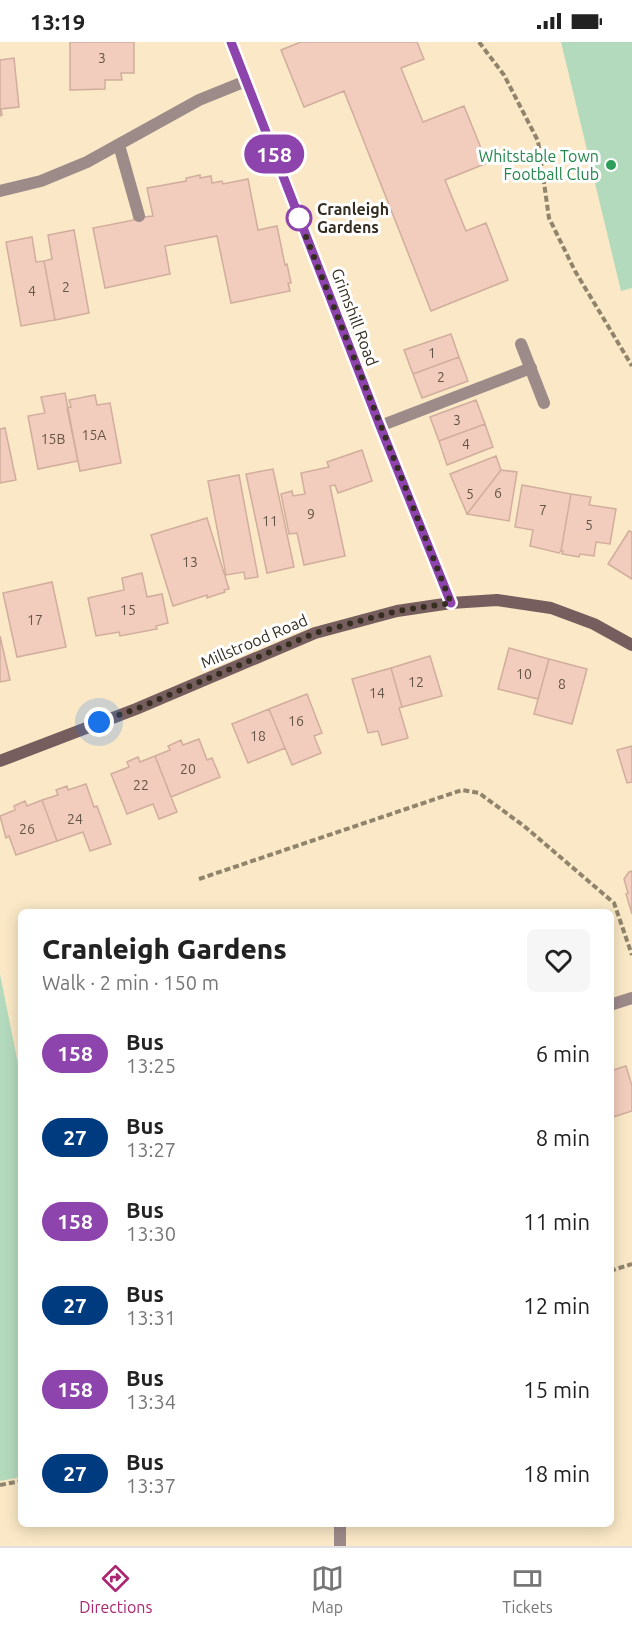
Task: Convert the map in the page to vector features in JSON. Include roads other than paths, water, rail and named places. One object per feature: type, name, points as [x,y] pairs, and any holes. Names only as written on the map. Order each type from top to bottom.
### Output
[{"type":"street","name":"Grimshill Road","points":[[231,42],[451,603]]},
{"type":"street","points":[[0,190],[41,181],[87,162],[199,100],[246,81]]},
{"type":"street","points":[[119,145],[139,216]]},
{"type":"street","points":[[521,344],[544,403]]},
{"type":"street","points":[[380,426],[531,368]]},
{"type":"street","name":"Millstrood Road","points":[[0,760],[136,709],[315,633],[397,611],[451,603],[497,600],[551,608],[594,624],[632,645]]},
{"type":"street","points":[[614,1004],[632,998]]},
{"type":"street","points":[[340,1527],[340,1546]]},
{"type":"place","name":"Whitstable Town Football Club","points":[[611,165]]},
{"type":"place","name":"Cranleigh Gardens","points":[[299,218]]}]
